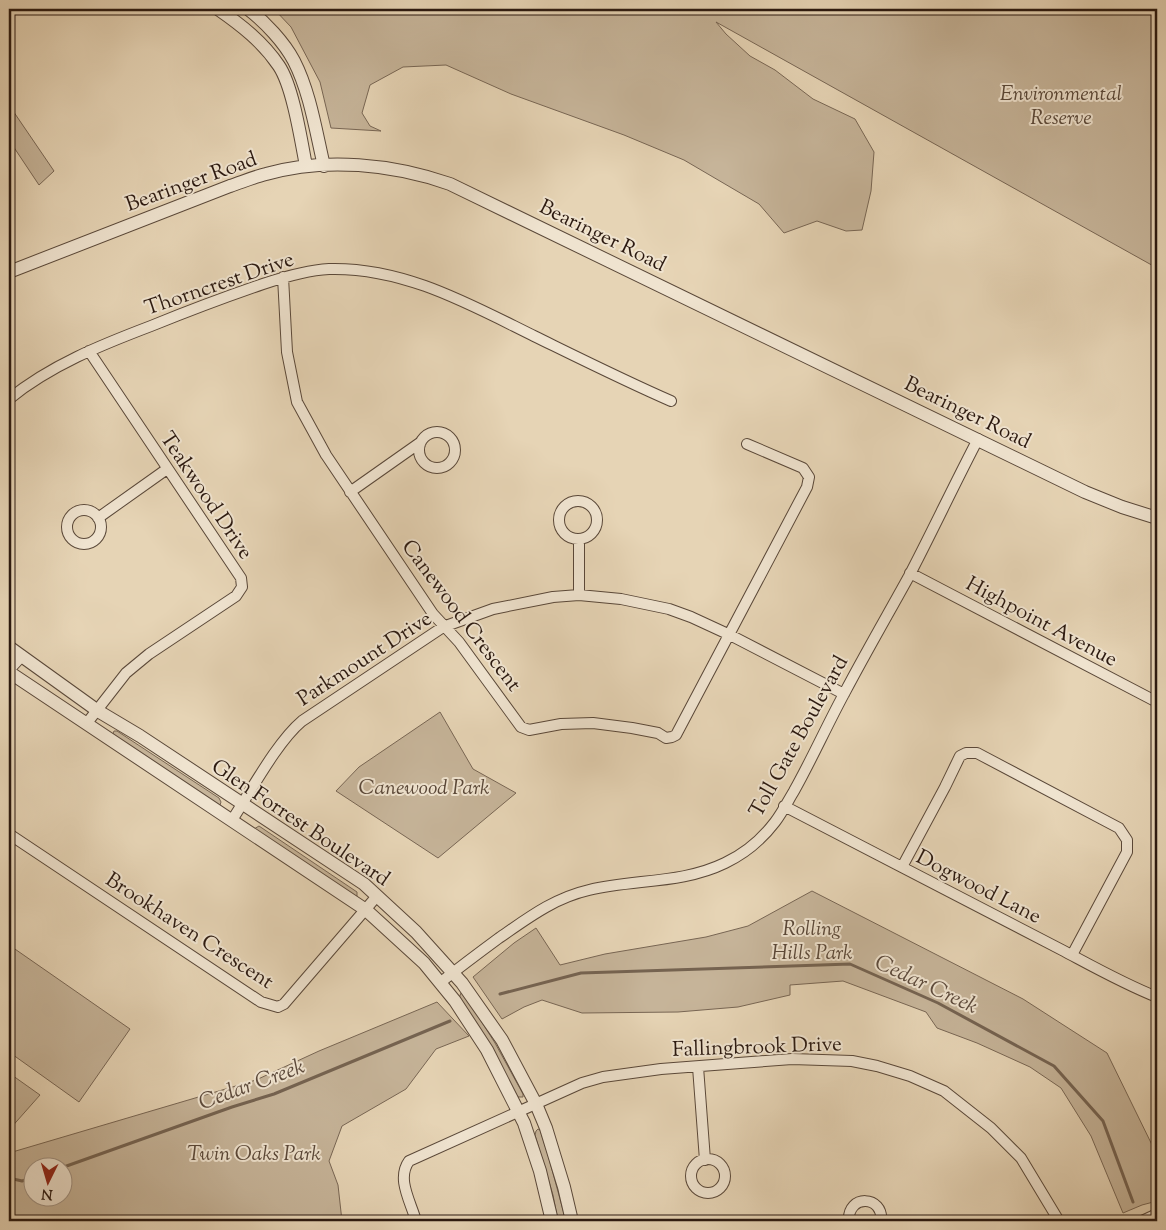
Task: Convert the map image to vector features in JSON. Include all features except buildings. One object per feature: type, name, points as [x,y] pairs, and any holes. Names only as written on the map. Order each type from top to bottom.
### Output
[{"type":"street","points":[[218,9],[246,28],[280,68],[289,88],[306,166]]},
{"type":"street","points":[[248,9],[273,33],[293,60],[303,83],[324,166]]},
{"type":"street","name":"Bearinger Road","points":[[9,272],[267,173],[306,166],[324,166],[394,169],[424,175],[450,184],[1085,492],[1122,507],[1157,518]]},
{"type":"street","name":"Thorncrest Drive","points":[[9,399],[25,386],[56,367],[89,351],[217,300],[283,277],[330,269],[396,276],[438,290],[671,401]]},
{"type":"street","name":"Canewood Crescent","points":[[283,277],[287,352],[296,402],[326,455],[432,614],[459,642],[521,727],[530,730],[561,724],[593,723],[658,733],[666,738],[672,737],[676,735],[730,634]]},
{"type":"street","name":"Teakwood Drive","points":[[87,724],[126,673],[149,654],[236,596],[242,587],[241,578],[89,351]]},
{"type":"street","name":"Toll Gate Boulevard","points":[[440,982],[524,919],[564,898],[609,886],[660,880],[707,871],[725,863],[758,841],[774,823],[801,778],[910,573],[978,439]]},
{"type":"street","points":[[350,492],[421,442]]},
{"type":"street","points":[[730,634],[807,487],[809,477],[803,468],[747,444]]},
{"type":"street","points":[[98,518],[167,469]]},
{"type":"street","points":[[578,595],[579,538]]},
{"type":"street","name":"Highpoint Avenue","points":[[910,573],[1157,702]]},
{"type":"street","name":"Parkmount Drive","points":[[232,820],[276,752],[297,725],[328,702],[443,627],[493,609],[553,597],[578,595],[616,598],[669,609],[730,634],[844,694]]},
{"type":"street","name":"Glen Forrest Boulevard","points":[[9,647],[98,711],[140,736],[364,884],[416,932],[472,995],[502,1040],[536,1104],[554,1153],[572,1221]]},
{"type":"street","points":[[9,671],[21,657]]},
{"type":"street","name":"Glen Forrest Boulevard","points":[[9,671],[366,910],[430,969],[487,1050],[524,1123],[540,1171],[552,1221]]},
{"type":"street","points":[[902,867],[960,756],[966,753],[977,753],[1119,828],[1127,840],[1127,852],[1072,955]]},
{"type":"street","name":"Dogwood Lane","points":[[784,806],[1124,983],[1157,998]]},
{"type":"street","name":"Brookhaven Crescent","points":[[9,834],[261,1002],[278,1007],[284,1004],[377,896]]},
{"type":"street","name":"Fallingbrook Drive","points":[[416,1221],[403,1183],[405,1166],[409,1161],[582,1083],[603,1077],[661,1069],[803,1059],[852,1061],[876,1066],[944,1091],[970,1111],[1021,1158],[1059,1221]]},
{"type":"street","points":[[698,1067],[705,1160]]},
{"type":"street","points":[[849,1221],[849,1212],[852,1208],[858,1203],[865,1201],[879,1208],[881,1221]]},
{"type":"street","points":[[1142,1221],[1157,1214]]},
{"type":"green space","name":"Environmental Reserve","points":[[274,9],[1157,9],[1157,268],[716,22],[750,56],[775,70],[813,99],[855,119],[874,152],[871,191],[862,230],[846,231],[817,221],[784,233],[759,204],[684,160],[624,135],[511,94],[446,65],[403,67],[370,85],[362,113],[370,126],[381,131],[331,128],[320,82],[291,27]]},
{"type":"green space","points":[[9,105],[54,171],[39,185],[9,140]]},
{"type":"green space","name":"Canewood Park","points":[[440,712],[473,769],[516,793],[438,858],[336,791],[359,767]]},
{"type":"green space","points":[[114,731],[117,731],[219,798],[220,805],[218,806],[112,736]]},
{"type":"green space","points":[[259,826],[357,892],[357,896],[354,897],[254,829]]},
{"type":"green space","name":"Rolling Hills Park","points":[[812,891],[1023,999],[1107,1053],[1156,1153],[1157,1201],[1123,1213],[1091,1136],[1061,1088],[1030,1067],[977,1043],[937,1028],[926,1012],[843,981],[790,985],[790,995],[738,1007],[678,1012],[582,1013],[542,1000],[502,1019],[473,977],[514,943],[536,928],[560,965],[605,954],[706,937],[748,926]]},
{"type":"green space","points":[[12,947],[130,1029],[79,1102],[9,1052],[9,952]]},
{"type":"green space","points":[[461,993],[464,994],[495,1043],[523,1097],[518,1097],[459,998]]},
{"type":"green space","name":"Twin Oaks Park","points":[[437,1002],[469,1036],[436,1049],[406,1089],[342,1126],[329,1161],[338,1185],[342,1221],[9,1221],[9,1153],[256,1080],[319,1051]]},
{"type":"green space","points":[[9,1073],[40,1095],[9,1130]]},
{"type":"green space","points":[[538,1129],[540,1130],[548,1155],[566,1221],[558,1221],[553,1195],[535,1135]]},
{"type":"waterway","name":"Cedar Creek","points":[[500,994],[581,973],[850,964],[938,1003],[1054,1066],[1103,1121],[1133,1202]]},
{"type":"waterway","name":"Cedar Creek","points":[[72,1164],[274,1094],[450,1021]]},
{"type":"waterway","name":"Cedar Creek","points":[[9,1178],[22,1181]]}]
